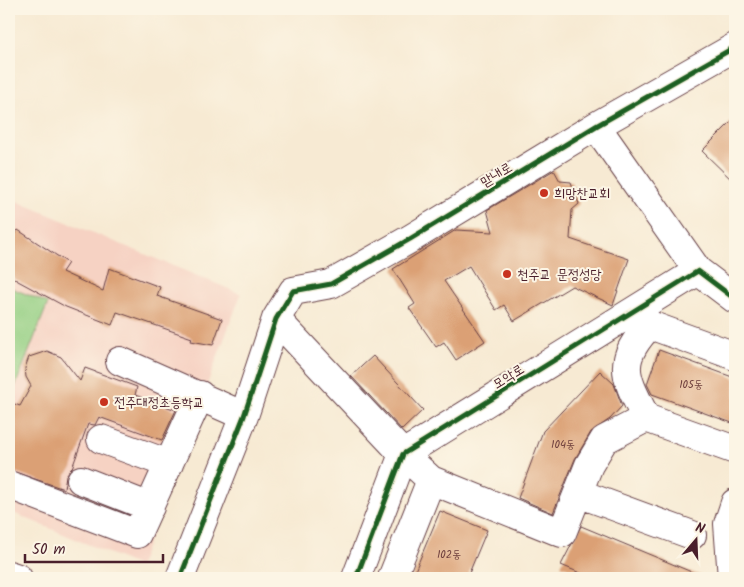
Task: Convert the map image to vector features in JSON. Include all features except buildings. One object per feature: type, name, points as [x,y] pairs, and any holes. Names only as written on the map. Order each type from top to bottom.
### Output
[{"type":"street","name":"맏내로","points":[[276,319],[292,291],[331,284],[410,239],[596,126],[735,47]]},
{"type":"street","points":[[596,126],[698,271],[735,299]]},
{"type":"street","name":"모악로","points":[[403,454],[698,271]]},
{"type":"street","points":[[180,578],[244,416],[276,319],[403,454],[431,480],[562,533],[589,465],[604,440],[646,418]]},
{"type":"street","points":[[735,356],[650,325],[637,338],[628,360],[627,373],[627,380],[646,418],[735,450]]},
{"type":"street","points":[[120,362],[200,395],[244,416]]},
{"type":"street","points":[[9,485],[138,534],[200,395]]},
{"type":"street","points":[[101,439],[169,464]]},
{"type":"street","points":[[356,578],[403,454]]},
{"type":"street","points":[[81,480],[150,507]]},
{"type":"street","points":[[392,578],[431,480]]},
{"type":"street","points":[[578,493],[692,535]]},
{"type":"street","points":[[732,578],[728,524],[735,503]]},
{"type":"street","points":[[9,574],[18,578]]},
{"type":"shaded area","name":"전주대정초등학교","points":[[9,198],[241,294],[139,566],[9,511]]},
{"type":"green space","points":[[9,287],[48,303],[9,402]]},
{"type":"cycle path","points":[[180,578],[244,416],[276,319],[293,291],[331,284],[410,239],[596,126],[735,47]]},
{"type":"cycle path","points":[[356,578],[403,454],[698,271],[735,299]]},
{"type":"place","name":"희망찬교회","points":[[544,193]]},
{"type":"place","name":"천주교 문정성당","points":[[507,274]]},
{"type":"place","name":"전주대정초등학교","points":[[104,402]]}]
